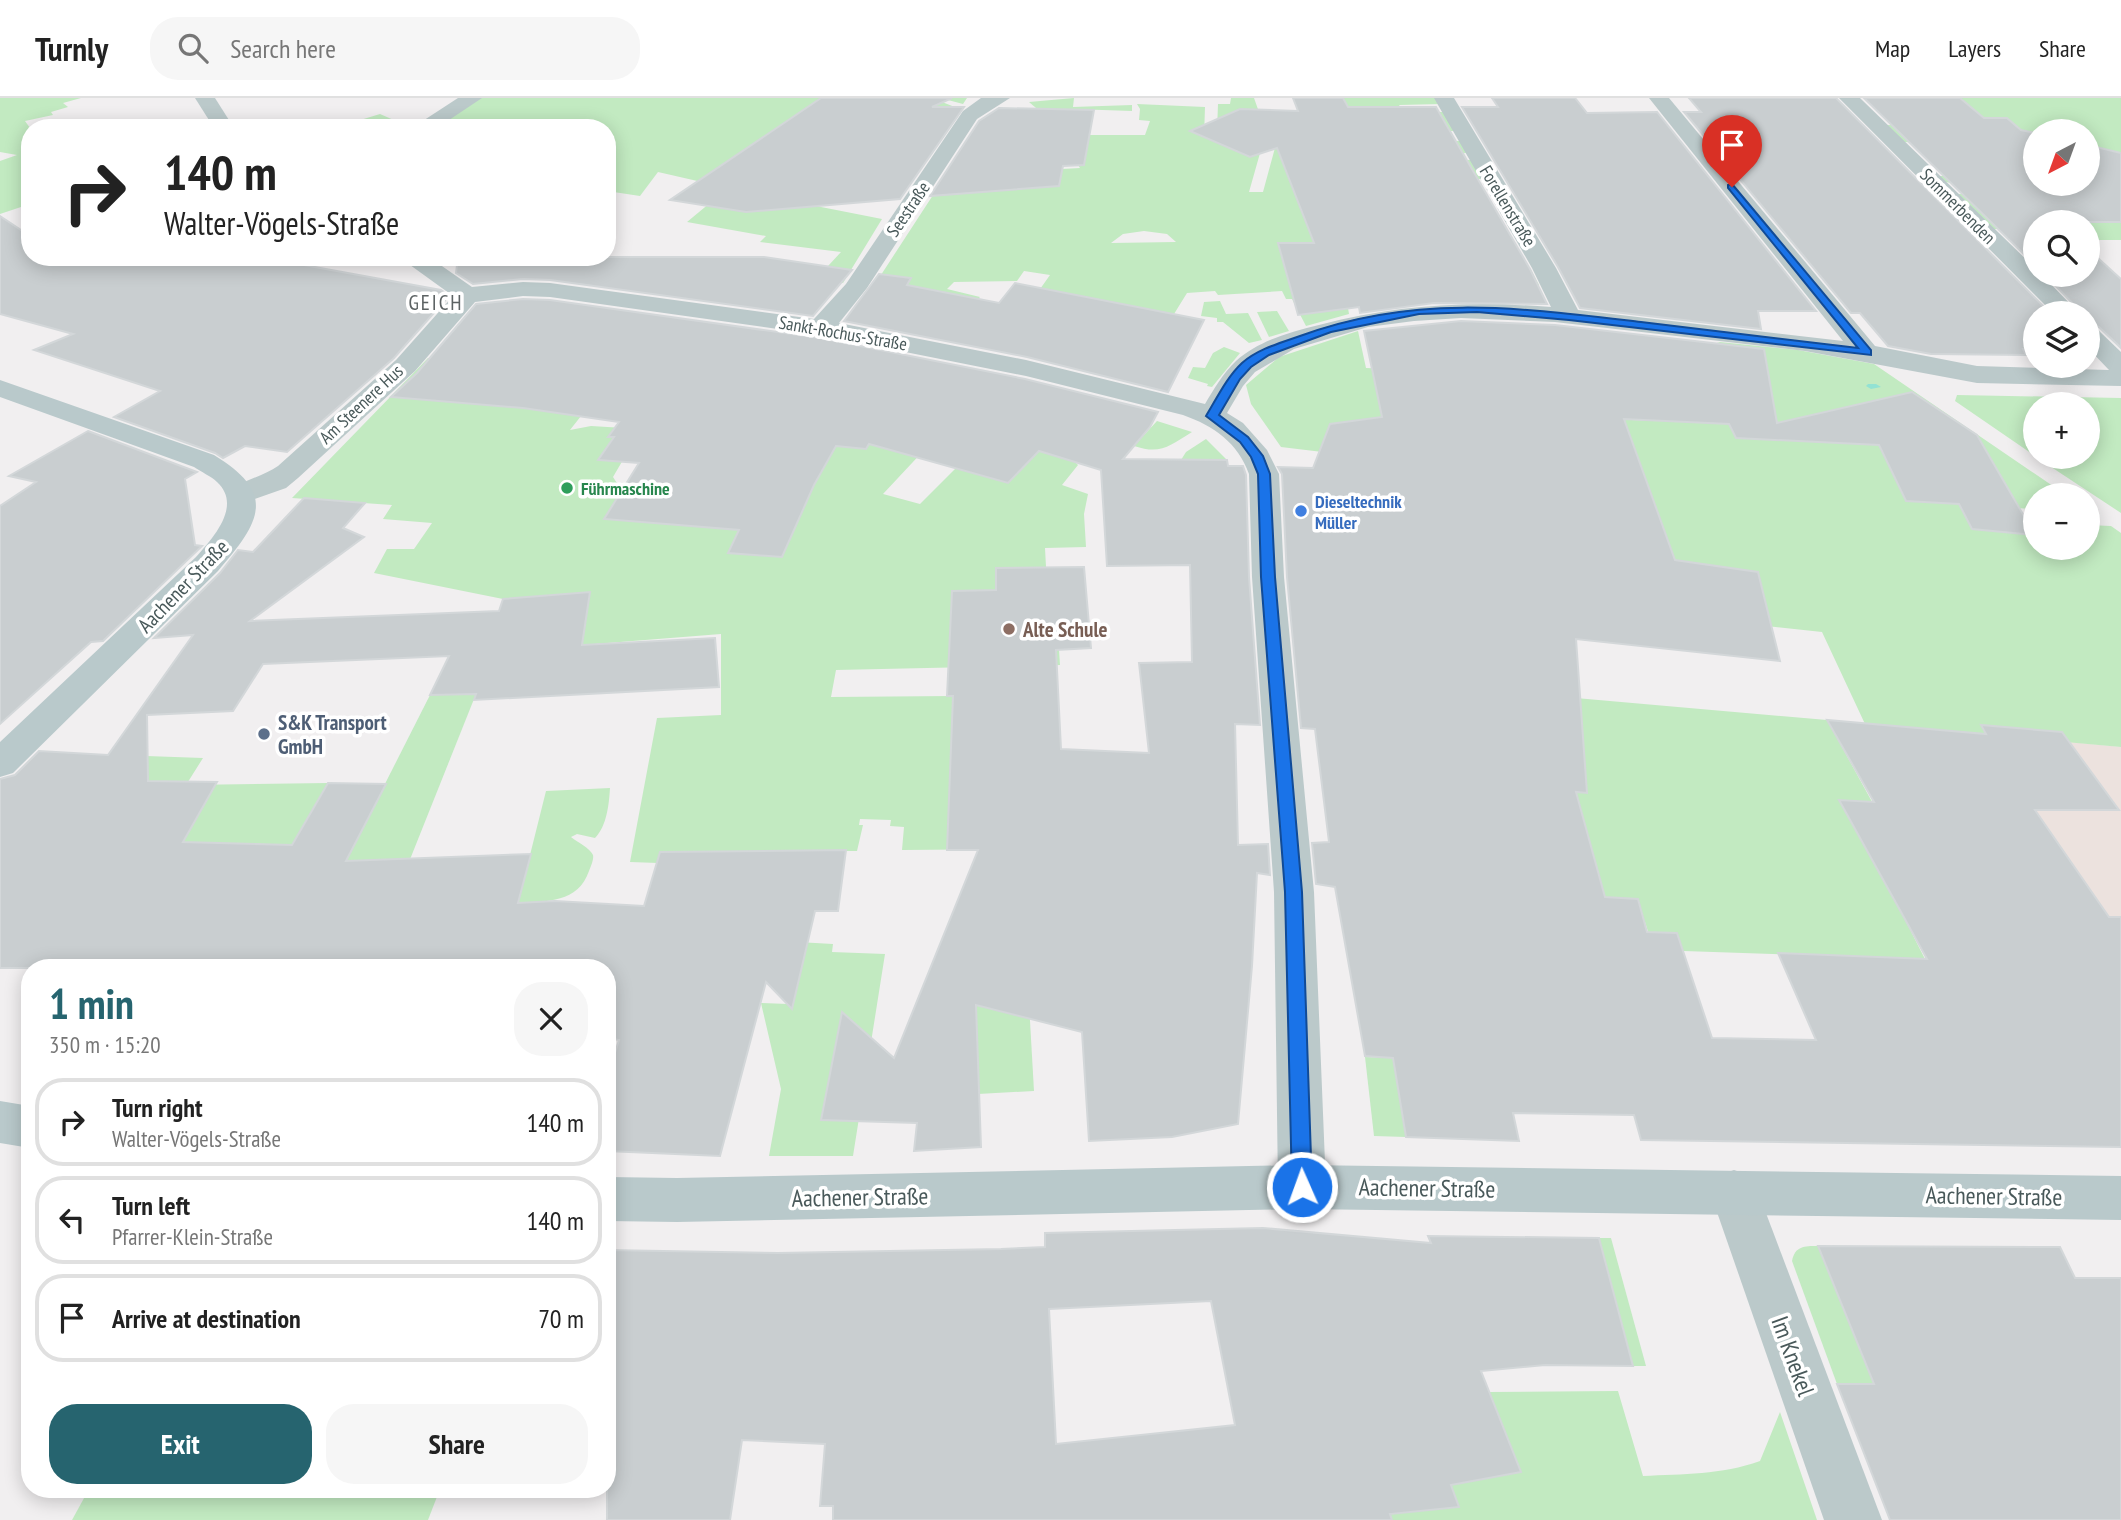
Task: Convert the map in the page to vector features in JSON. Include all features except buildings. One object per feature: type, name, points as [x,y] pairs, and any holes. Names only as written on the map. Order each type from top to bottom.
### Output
[{"type":"street","points":[[205,98],[218,119]]},
{"type":"street","points":[[437,119],[472,98]]},
{"type":"street","name":"Seestraße","points":[[820,327],[841,307],[855,288],[970,115],[980,106],[1000,98]]},
{"type":"street","name":"Forellenstraße","points":[[1444,98],[1544,268],[1569,317]]},
{"type":"street","points":[[1659,98],[1867,353]]},
{"type":"street","name":"Sommerbenden","points":[[1849,98],[2055,301]]},
{"type":"street","points":[[427,266],[467,295]]},
{"type":"street","name":"Sankt-Rochus-Straße","points":[[467,295],[523,289],[550,290],[820,327],[1026,368],[1212,416]]},
{"type":"street","name":"Am Steenere Hus","points":[[241,494],[275,482],[288,472],[416,354],[467,295]]},
{"type":"street","points":[[1302,1187],[1294,892],[1268,577],[1264,474],[1257,456],[1244,439],[1212,416],[1235,378],[1254,359],[1283,345],[1328,330],[1380,317],[1440,309],[1477,309],[1569,317],[1867,353],[1979,374],[2121,378]]},
{"type":"street","points":[[2100,346],[2121,367]]},
{"type":"street","points":[[0,388],[204,461],[228,476],[241,494]]},
{"type":"street","name":"Aachener Straße","points":[[0,764],[219,551],[238,525],[243,506],[241,494]]},
{"type":"street","points":[[0,1122],[21,1126]]},
{"type":"street","name":"Aachener Straße","points":[[616,1199],[690,1200],[1302,1187],[2121,1198]]},
{"type":"street","name":"Im Knekel","points":[[1734,1192],[1853,1520]]},
{"type":"shaded area","points":[[2070,742],[2121,747],[2121,917],[2109,917],[2085,882],[1963,810],[2118,810]]},
{"type":"green space","points":[[0,98],[81,98],[63,103],[68,107],[51,112],[53,115],[21,119],[21,207],[0,214],[0,161],[17,155],[0,152]]},
{"type":"green space","points":[[478,98],[967,98],[963,104],[948,100],[942,102],[960,109],[816,206],[882,219],[843,283],[816,279],[841,252],[760,242],[766,236],[687,222],[728,188],[658,172],[640,196],[616,192],[616,119],[442,119]]},
{"type":"green space","points":[[1074,98],[1073,107],[1132,105],[1132,111],[1073,109],[1049,119],[1029,102]]},
{"type":"green space","points":[[1231,98],[1254,98],[1266,132],[1249,192],[1263,192],[1279,133],[1355,121],[1343,98],[1437,98],[1441,104],[1399,105],[1404,112],[1446,112],[1457,131],[1359,131],[1427,141],[1462,141],[1469,152],[1438,160],[1474,160],[1485,179],[1373,180],[1486,269],[1531,270],[1539,285],[1347,302],[1349,314],[1306,326],[1292,299],[1286,299],[1282,291],[1218,295],[1215,291],[1187,293],[1174,314],[1062,292],[1033,324],[1006,337],[1050,275],[1024,271],[1017,281],[954,282],[947,289],[980,297],[978,299],[906,287],[909,281],[879,278],[935,192],[958,194],[1059,186],[1062,169],[1080,168],[1078,165],[1063,166],[1069,135],[1145,135],[1150,121],[1139,120],[1140,109],[1137,104],[1205,107],[1204,137],[1217,131],[1218,104],[1230,104]],"holes":[[[1144,231],[1167,234],[1176,242],[1111,243],[1123,234]]]},
{"type":"green space","points":[[1938,98],[2121,98],[2121,240],[2100,240],[2100,210],[2023,210],[2023,219],[2016,219],[2023,229],[1989,229],[1954,194],[1977,194],[1966,186],[1945,182],[1935,176],[1973,176],[2023,186],[2023,196],[2100,196],[2100,119],[2023,119],[2023,150],[1955,150],[1946,143],[1903,142],[1884,125],[2016,126],[2007,118],[1897,117]]},
{"type":"green space","points":[[380,114],[391,119],[364,119]]},
{"type":"green space","points":[[1220,301],[1226,314],[1248,313],[1262,340],[1249,343],[1223,322],[1217,322],[1217,318],[1201,316],[1204,302]]},
{"type":"green space","points":[[1277,311],[1289,331],[1269,337],[1257,312]]},
{"type":"green space","points":[[1358,331],[1366,368],[1427,370],[1373,374],[1384,427],[1339,454],[1281,447],[1251,404],[1246,385],[1279,357]]},
{"type":"green space","points":[[1720,342],[1798,350],[1874,364],[2023,466],[2023,469],[2028,469],[2048,483],[2023,483],[2023,508],[1976,506],[1981,516],[2023,520],[2023,560],[2100,560],[2100,526],[2111,526],[2121,533],[2121,747],[1865,724],[1822,632],[1574,605],[1617,382],[1632,420],[1696,422],[1694,350]]},
{"type":"green space","points":[[1224,347],[1240,353],[1212,387],[1188,378],[1193,367],[1205,368],[1213,353]]},
{"type":"green space","points":[[428,358],[496,365],[523,408],[581,416],[570,430],[591,426],[641,429],[613,477],[622,491],[605,519],[740,528],[729,553],[782,557],[814,485],[861,400],[970,401],[883,494],[920,504],[956,468],[1028,441],[1074,461],[1078,465],[1062,485],[1088,494],[1084,514],[1086,547],[1045,548],[1046,567],[996,568],[996,590],[957,652],[1059,650],[1060,665],[836,670],[831,697],[953,696],[950,782],[1025,849],[902,850],[904,827],[890,826],[891,820],[860,819],[859,825],[863,825],[857,851],[726,851],[714,865],[630,862],[657,718],[721,715],[721,634],[582,645],[589,592],[503,599],[374,573],[387,549],[414,549],[432,523],[383,519],[392,505],[292,498]]},
{"type":"green space","points":[[1957,395],[2023,396],[2023,448],[1955,401]]},
{"type":"green space","points":[[2100,398],[2121,398],[2121,513],[2100,499],[2100,483],[2075,483],[2054,469],[2100,469]]},
{"type":"green space","points":[[1157,421],[1192,432],[1164,448],[1151,450],[1134,446]]},
{"type":"green space","points":[[1206,439],[1227,460],[1181,460],[1186,452]]},
{"type":"green space","points":[[476,694],[387,917],[318,916],[430,695]]},
{"type":"green space","points":[[1553,696],[1827,720],[1892,838],[1900,910],[1925,959],[1654,950],[1645,922],[1612,921],[1553,709]]},
{"type":"green space","points":[[118,755],[203,758],[186,785],[328,783],[292,845],[241,843],[232,859],[209,843],[150,841]]},
{"type":"green space","points":[[610,788],[607,814],[599,833],[595,838],[577,834],[571,837],[593,855],[584,881],[569,895],[560,898],[518,903],[546,791]]},
{"type":"green space","points":[[762,940],[833,944],[832,952],[885,954],[853,1156],[769,1156],[781,1089],[761,1003],[788,1004]]},
{"type":"green space","points":[[1028,986],[1034,1091],[978,1094],[975,1004]]},
{"type":"green space","points":[[1365,1057],[1393,1058],[1406,1137],[1374,1136]]},
{"type":"green space","points":[[1599,1238],[1611,1238],[1646,1366],[1633,1366]]},
{"type":"green space","points":[[1818,1246],[1874,1384],[1837,1384],[1792,1261],[1795,1252],[1801,1248]]},
{"type":"green space","points":[[1618,1391],[1643,1476],[1716,1471],[1760,1461],[1780,1412],[1817,1520],[1392,1520],[1390,1514],[1458,1507],[1451,1485],[1521,1472],[1489,1392]]},
{"type":"green space","points":[[84,1498],[437,1498],[428,1520],[72,1520]]},
{"type":"place","name":"Führmaschine","points":[[567,488]]},
{"type":"place","name":"Dieseltechnik Müller","points":[[1301,511]]},
{"type":"place","name":"Alte Schule","points":[[1009,629]]},
{"type":"place","name":"S&K Transport GmbH","points":[[264,734]]},
{"type":"district","name":"GEICH","points":[[436,302]]},
{"type":"route","points":[[1302,1187],[1294,892],[1268,577],[1264,474],[1257,456],[1244,439],[1212,416],[1235,378],[1254,359],[1265,353],[1328,330],[1419,311],[1477,309],[1569,317],[1867,353],[1732,187]]}]
